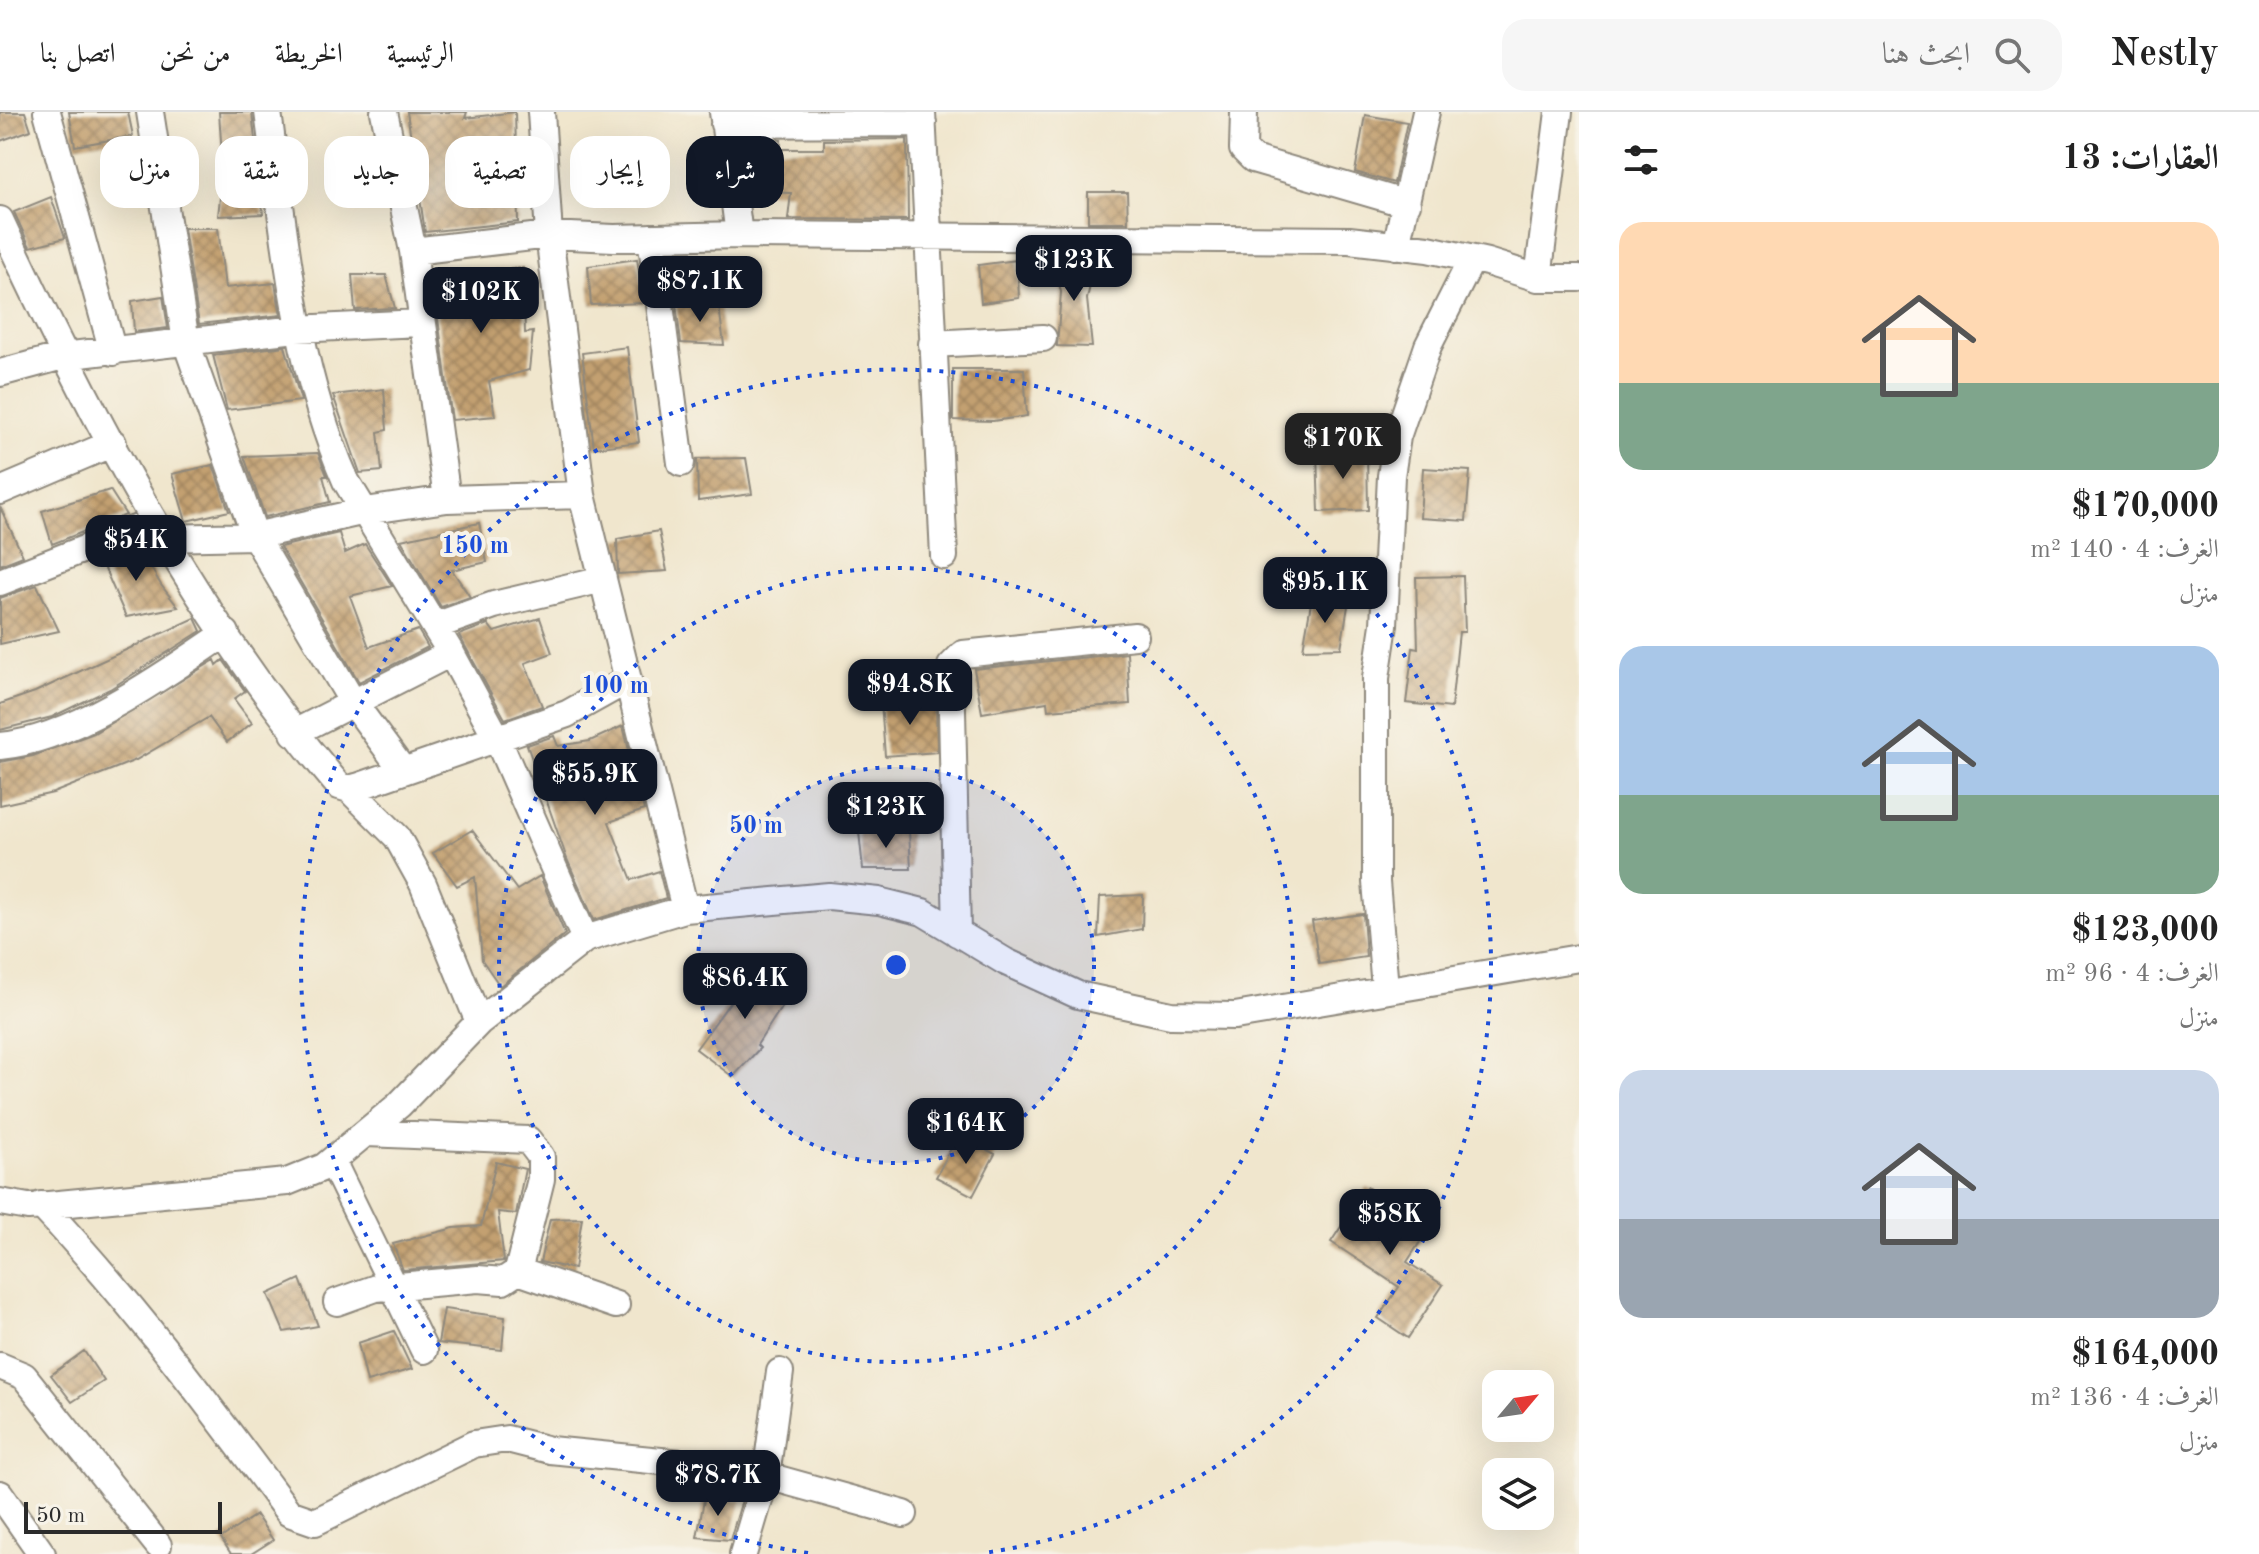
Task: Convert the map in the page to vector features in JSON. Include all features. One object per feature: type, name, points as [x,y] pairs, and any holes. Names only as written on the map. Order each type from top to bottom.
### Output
[{"type":"street","points":[[47,112],[113,352]]},
{"type":"street","points":[[150,112],[186,342],[255,536],[352,701],[402,769]]},
{"type":"street","points":[[268,112],[296,329],[334,453],[497,738],[585,939]]},
{"type":"street","points":[[384,112],[413,251],[420,323],[447,499]]},
{"type":"street","points":[[541,112],[549,235],[582,495],[685,909]]},
{"type":"street","points":[[1244,112],[1243,149],[1253,159],[1407,204]]},
{"type":"street","points":[[1396,246],[1426,112]]},
{"type":"street","points":[[1538,278],[1559,112]]},
{"type":"street","points":[[739,235],[723,118],[922,117],[944,556]]},
{"type":"street","points":[[413,251],[549,235],[1349,240],[1472,259],[1538,278],[1579,278]]},
{"type":"street","points":[[4,236],[63,356],[113,443],[157,530],[294,733],[339,786],[349,789],[397,837],[423,884],[479,1022]]},
{"type":"street","points":[[651,237],[681,463]]},
{"type":"street","points":[[1385,988],[1376,882],[1376,678],[1384,625],[1391,476],[1397,437],[1428,346],[1472,259]]},
{"type":"street","points":[[0,373],[63,356],[296,329],[420,323]]},
{"type":"street","points":[[932,344],[1043,338]]},
{"type":"street","points":[[0,491],[113,443]]},
{"type":"street","points":[[0,582],[157,530],[255,536],[365,511],[447,499],[582,495]]},
{"type":"street","points":[[435,626],[494,605],[603,579]]},
{"type":"street","points":[[0,746],[21,744],[86,718],[157,680],[226,633]]},
{"type":"street","points":[[957,933],[951,666],[963,654],[1135,636]]},
{"type":"street","points":[[294,733],[451,653]]},
{"type":"street","points":[[349,789],[567,714],[628,680]]},
{"type":"street","points":[[0,1202],[41,1205],[287,1182],[332,1161],[367,1133],[479,1022],[585,939],[685,909],[829,896],[879,901],[923,912],[1006,962],[1078,995],[1171,1015],[1235,1016],[1385,988],[1579,958]]},
{"type":"street","points":[[337,1302],[376,1288],[503,1281],[518,1271],[541,1179],[541,1157],[528,1140],[367,1133]]},
{"type":"street","points":[[332,1161],[424,1350]]},
{"type":"street","points":[[41,1205],[89,1256],[177,1362],[289,1513],[304,1520],[315,1522],[474,1444],[507,1439],[550,1450],[742,1469],[904,1514]]},
{"type":"street","points":[[518,1271],[616,1305]]},
{"type":"street","points":[[0,1366],[24,1376],[33,1385],[158,1545]]},
{"type":"street","points":[[743,1554],[766,1476],[780,1372]]},
{"type":"street","points":[[0,1494],[42,1554]]},
{"type":"building","points":[[0,112],[25,112],[31,130],[0,141]]},
{"type":"building","points":[[69,112],[128,112],[133,136],[100,136],[100,142],[75,146]]},
{"type":"building","points":[[219,112],[252,112],[255,136],[221,136]]},
{"type":"building","points":[[407,112],[467,112],[465,118],[515,112],[516,136],[445,136],[445,208],[518,208],[518,222],[425,232],[421,208],[429,208],[429,136],[411,136]]},
{"type":"building","points":[[1365,115],[1407,122],[1394,183],[1355,172]]},
{"type":"building","points":[[907,139],[908,220],[788,219],[791,193],[784,193],[784,149],[824,149],[824,140]]},
{"type":"building","points":[[1088,192],[1127,192],[1128,222],[1088,222]]},
{"type":"building","points":[[51,197],[65,238],[30,247],[14,212]]},
{"type":"building","points":[[219,208],[262,208],[263,214],[218,216]]},
{"type":"building","points":[[184,228],[218,228],[225,288],[275,283],[281,315],[199,324]]},
{"type":"building","points":[[637,259],[644,303],[591,305],[588,266]]},
{"type":"building","points":[[1017,260],[1019,298],[981,303],[978,265]]},
{"type":"building","points":[[1054,261],[1095,263],[1087,299],[1092,347],[1057,346],[1061,292]]},
{"type":"building","points":[[523,268],[525,333],[533,332],[529,370],[489,381],[495,416],[452,420],[432,275]]},
{"type":"building","points":[[352,275],[386,275],[395,308],[355,310]]},
{"type":"building","points":[[163,296],[168,328],[134,332],[132,301]]},
{"type":"building","points":[[676,304],[719,306],[724,345],[681,343]]},
{"type":"building","points":[[285,346],[301,401],[227,410],[213,355]]},
{"type":"building","points":[[627,347],[639,442],[594,448],[582,353]]},
{"type":"building","points":[[953,369],[1024,369],[1027,416],[993,421],[953,420]]},
{"type":"building","points":[[384,389],[387,430],[378,432],[382,471],[360,473],[333,395]]},
{"type":"building","points":[[1367,451],[1368,510],[1319,512],[1317,452]]},
{"type":"building","points":[[318,453],[327,476],[323,476],[330,502],[265,517],[244,456]]},
{"type":"building","points":[[746,458],[752,494],[698,501],[697,459]]},
{"type":"building","points":[[213,465],[229,511],[186,521],[172,474]]},
{"type":"building","points":[[1423,468],[1470,471],[1466,521],[1420,518]]},
{"type":"building","points":[[110,490],[126,515],[52,544],[42,511]]},
{"type":"building","points":[[0,507],[23,556],[0,565]]},
{"type":"building","points":[[479,523],[487,562],[452,570],[470,597],[441,607],[401,540]]},
{"type":"building","points":[[659,531],[667,571],[618,574],[617,539]]},
{"type":"building","points":[[339,533],[345,553],[365,544],[392,586],[350,596],[369,647],[418,630],[428,647],[359,682],[280,547]]},
{"type":"building","points":[[138,545],[178,607],[126,617],[101,560]]},
{"type":"building","points":[[1463,576],[1465,632],[1459,632],[1451,708],[1406,703],[1413,648],[1418,649],[1416,577]]},
{"type":"building","points":[[37,585],[59,631],[0,644],[0,598]]},
{"type":"building","points":[[1312,597],[1348,606],[1341,648],[1303,649]]},
{"type":"building","points":[[195,618],[201,631],[110,689],[52,717],[0,730],[0,704],[35,692]]},
{"type":"building","points":[[540,618],[552,653],[525,663],[542,706],[505,719],[459,635],[488,624],[494,632]]},
{"type":"building","points":[[1127,653],[1130,704],[1048,710],[1047,702],[982,713],[974,669]]},
{"type":"building","points":[[215,660],[217,665],[223,660],[245,691],[234,699],[252,723],[227,742],[209,717],[136,760],[53,793],[0,805],[0,762],[33,756],[94,733]]},
{"type":"building","points":[[936,698],[937,752],[885,756],[881,702]]},
{"type":"building","points":[[623,726],[644,810],[609,822],[632,880],[659,871],[666,898],[594,920],[567,859],[527,745],[554,736],[558,746],[590,741]]},
{"type":"building","points":[[472,830],[517,890],[540,876],[565,934],[500,986],[482,960],[475,877],[457,886],[433,853]]},
{"type":"building","points":[[909,831],[911,869],[863,869],[859,832]]},
{"type":"building","points":[[1143,895],[1142,929],[1098,937],[1100,897]]},
{"type":"building","points":[[1363,914],[1366,957],[1319,964],[1312,921]]},
{"type":"building","points":[[757,965],[795,986],[757,1045],[760,1048],[733,1077],[696,1049]]},
{"type":"building","points":[[958,1135],[995,1154],[973,1196],[936,1177]]},
{"type":"building","points":[[496,1162],[525,1169],[516,1214],[498,1212],[504,1261],[403,1270],[393,1244],[454,1228],[481,1226]]},
{"type":"building","points":[[1367,1187],[1429,1228],[1407,1262],[1443,1285],[1408,1338],[1378,1318],[1399,1287],[1331,1242]]},
{"type":"building","points":[[582,1218],[574,1269],[540,1262],[550,1219]]},
{"type":"building","points":[[300,1279],[318,1326],[284,1332],[268,1294]]},
{"type":"building","points":[[444,1309],[505,1317],[502,1350],[438,1343]]},
{"type":"building","points":[[394,1331],[412,1369],[367,1382],[358,1343]]},
{"type":"building","points":[[84,1351],[104,1381],[72,1402],[51,1375]]},
{"type":"building","points":[[705,1495],[742,1500],[730,1540],[697,1537]]},
{"type":"building","points":[[256,1515],[273,1540],[251,1554],[231,1554],[221,1538]]}]
